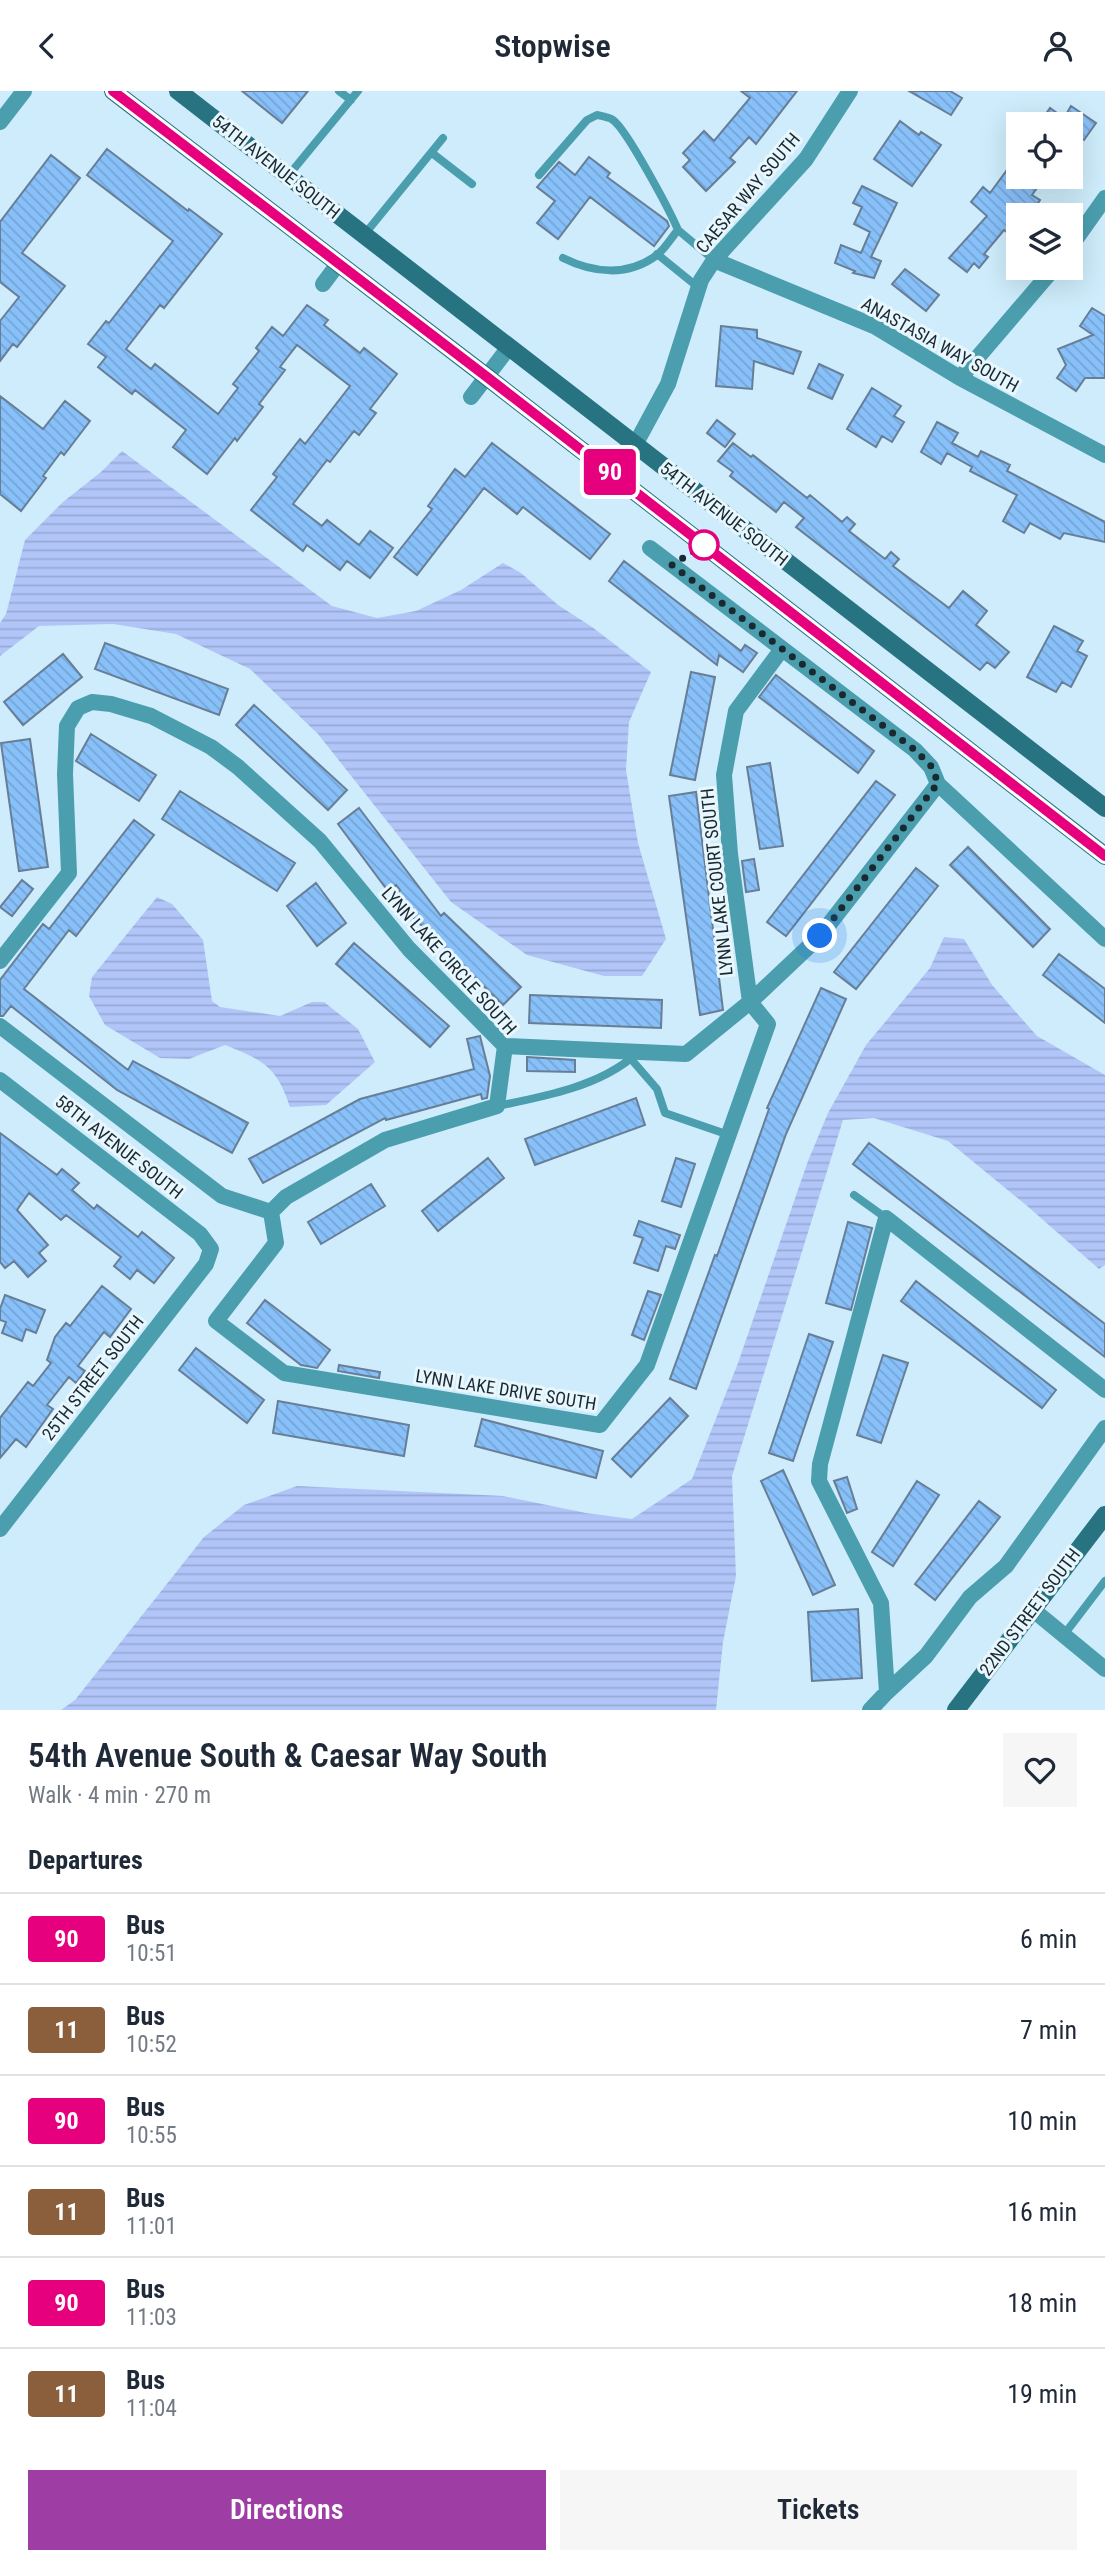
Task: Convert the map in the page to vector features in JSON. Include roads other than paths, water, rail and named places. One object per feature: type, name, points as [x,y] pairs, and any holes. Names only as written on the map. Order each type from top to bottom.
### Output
[{"type":"main road","name":"54TH AVENUE SOUTH","points":[[113,91],[1105,856]]},
{"type":"main road","name":"54TH AVENUE SOUTH","points":[[178,91],[1105,808]]},
{"type":"main road","name":"22ND STREET SOUTH","points":[[956,1710],[1105,1515]]},
{"type":"street","points":[[0,122],[24,91]]},
{"type":"street","name":"CAESAR WAY SOUTH","points":[[612,474],[635,445],[668,384],[699,288],[714,260],[806,159],[850,91]]},
{"type":"street","points":[[1083,229],[1105,198]]},
{"type":"street","name":"ANASTASIA WAY SOUTH","points":[[714,260],[874,326],[960,378],[1105,455]]},
{"type":"street","points":[[323,284],[338,264]]},
{"type":"street","points":[[960,378],[1044,280]]},
{"type":"street","points":[[471,397],[509,347]]},
{"type":"street","points":[[650,548],[915,750],[932,767],[938,783],[1105,939]]},
{"type":"street","name":"LYNN LAKE COURT SOUTH","points":[[750,1002],[730,854],[724,775],[736,711],[782,649]]},
{"type":"street","name":"LYNN LAKE CIRCLE SOUTH","points":[[0,961],[69,873],[65,774],[67,726],[78,708],[92,702],[111,704],[151,716],[211,747],[238,767],[320,841],[409,949],[505,1046],[497,1106]]},
{"type":"street","points":[[505,1046],[635,1056],[686,1054],[750,1002],[820,936],[938,783]]},
{"type":"street","name":"LYNN LAKE DRIVE SOUTH","points":[[271,1212],[276,1243],[216,1321],[284,1373],[600,1425],[647,1365],[729,1135],[768,1024],[750,1002]]},
{"type":"street","points":[[0,1026],[222,1196],[271,1212],[286,1197],[385,1140],[497,1106]]},
{"type":"street","name":"58TH AVENUE SOUTH","points":[[0,1080],[200,1234],[211,1249]]},
{"type":"street","points":[[887,1692],[881,1603],[819,1481],[820,1464],[886,1219],[1105,1389]]},
{"type":"street","name":"25TH STREET SOUTH","points":[[0,1528],[206,1264],[211,1249]]},
{"type":"street","points":[[870,1710],[926,1657],[970,1597],[1006,1566],[1105,1428]]},
{"type":"street","points":[[1032,1609],[1105,1669]]},
{"type":"lane","points":[[339,91],[351,100]]},
{"type":"lane","points":[[288,176],[358,91]]},
{"type":"lane","points":[[539,175],[587,120],[597,115],[612,119],[624,132],[678,230],[714,260]]},
{"type":"lane","points":[[364,235],[443,138]]},
{"type":"lane","points":[[432,153],[472,184]]},
{"type":"lane","points":[[563,258],[582,267],[621,271],[642,264],[657,254],[678,230]]},
{"type":"lane","points":[[657,254],[699,288]]},
{"type":"lane","points":[[497,1106],[549,1096],[622,1067],[635,1056],[657,1089],[665,1113],[729,1135]]},
{"type":"lane","points":[[854,1195],[886,1219]]},
{"type":"lane","points":[[1063,1636],[1105,1581]]},
{"type":"water","points":[[122,451],[332,606],[377,618],[416,611],[461,590],[503,563],[521,573],[558,605],[651,672],[629,722],[626,770],[638,843],[666,939],[642,976],[604,976],[527,955],[451,902],[318,734],[250,669],[176,634],[113,624],[39,626],[0,656],[0,623],[6,614],[25,540],[63,502],[101,472]]},
{"type":"water","points":[[157,897],[172,904],[203,940],[212,1001],[220,1007],[280,1016],[312,1002],[324,1002],[358,1029],[375,1062],[326,1105],[290,1107],[274,1074],[259,1061],[238,1050],[225,1045],[189,1059],[160,1058],[105,1025],[89,996],[92,977]]},
{"type":"water","points":[[944,937],[964,939],[992,985],[1037,1036],[1105,1075],[1105,1265],[1099,1269],[948,1141],[874,1118],[843,1120],[732,1476],[736,1576],[723,1642],[716,1710],[61,1710],[75,1700],[204,1537],[244,1505],[297,1486],[503,1496],[586,1513],[632,1519],[692,1479],[738,1363],[808,1161],[828,1113],[866,1045],[930,968]]}]
